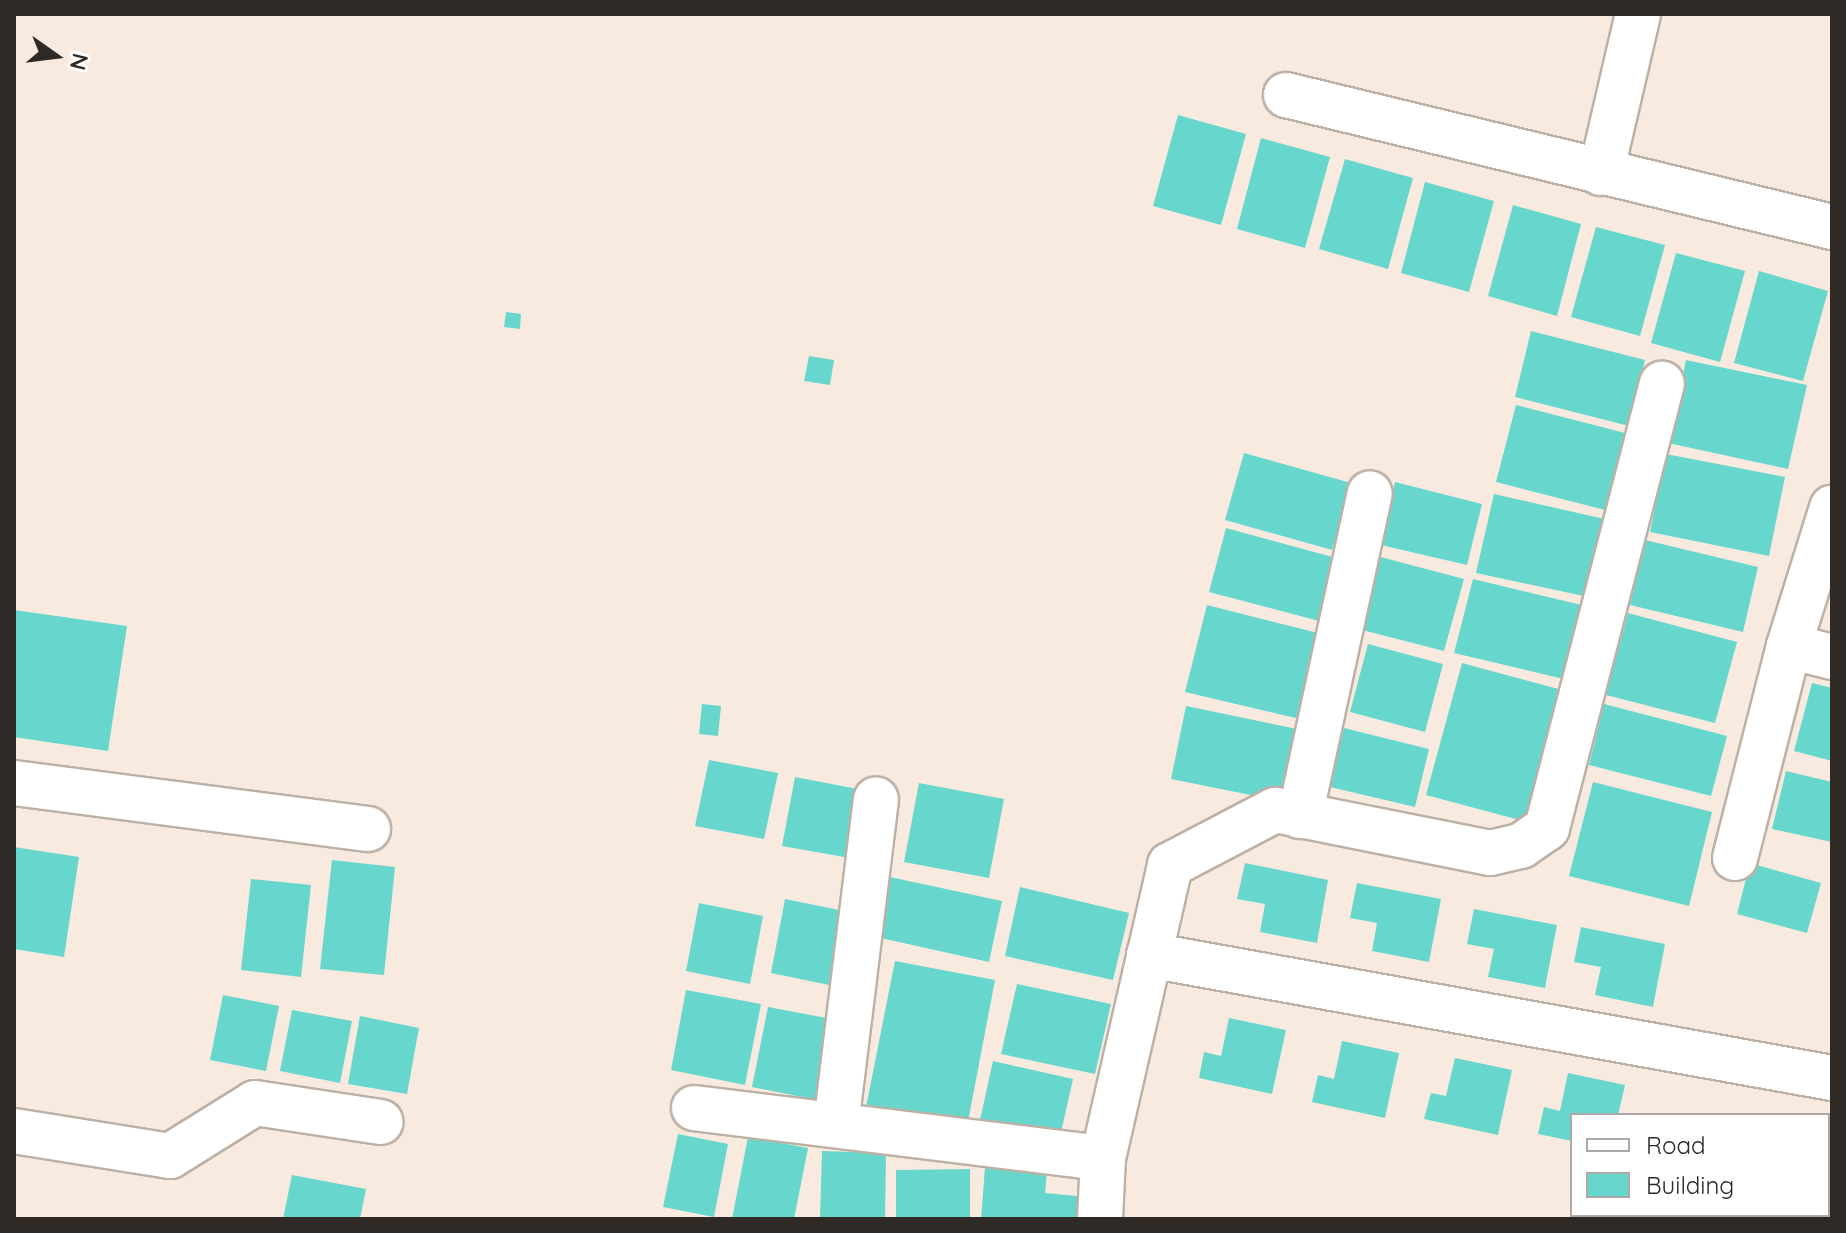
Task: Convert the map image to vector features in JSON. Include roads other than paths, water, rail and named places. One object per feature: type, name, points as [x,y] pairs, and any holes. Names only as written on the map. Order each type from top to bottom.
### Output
[{"type":"street","points":[[1601,173],[1638,14]]},
{"type":"street","points":[[1286,95],[1832,227]]},
{"type":"street","points":[[1100,1219],[1103,1158],[1170,865],[1275,810],[1490,853],[1521,846],[1547,828],[1662,384]]},
{"type":"street","points":[[1300,816],[1370,493]]},
{"type":"street","points":[[1735,858],[1789,646],[1832,508]]},
{"type":"street","points":[[1789,646],[1832,657]]},
{"type":"street","points":[[14,783],[368,829]]},
{"type":"street","points":[[836,1125],[876,799]]},
{"type":"street","points":[[1149,955],[1832,1078]]},
{"type":"street","points":[[14,1131],[170,1156],[255,1103],[381,1122]]},
{"type":"street","points":[[694,1108],[1103,1158]]}]
